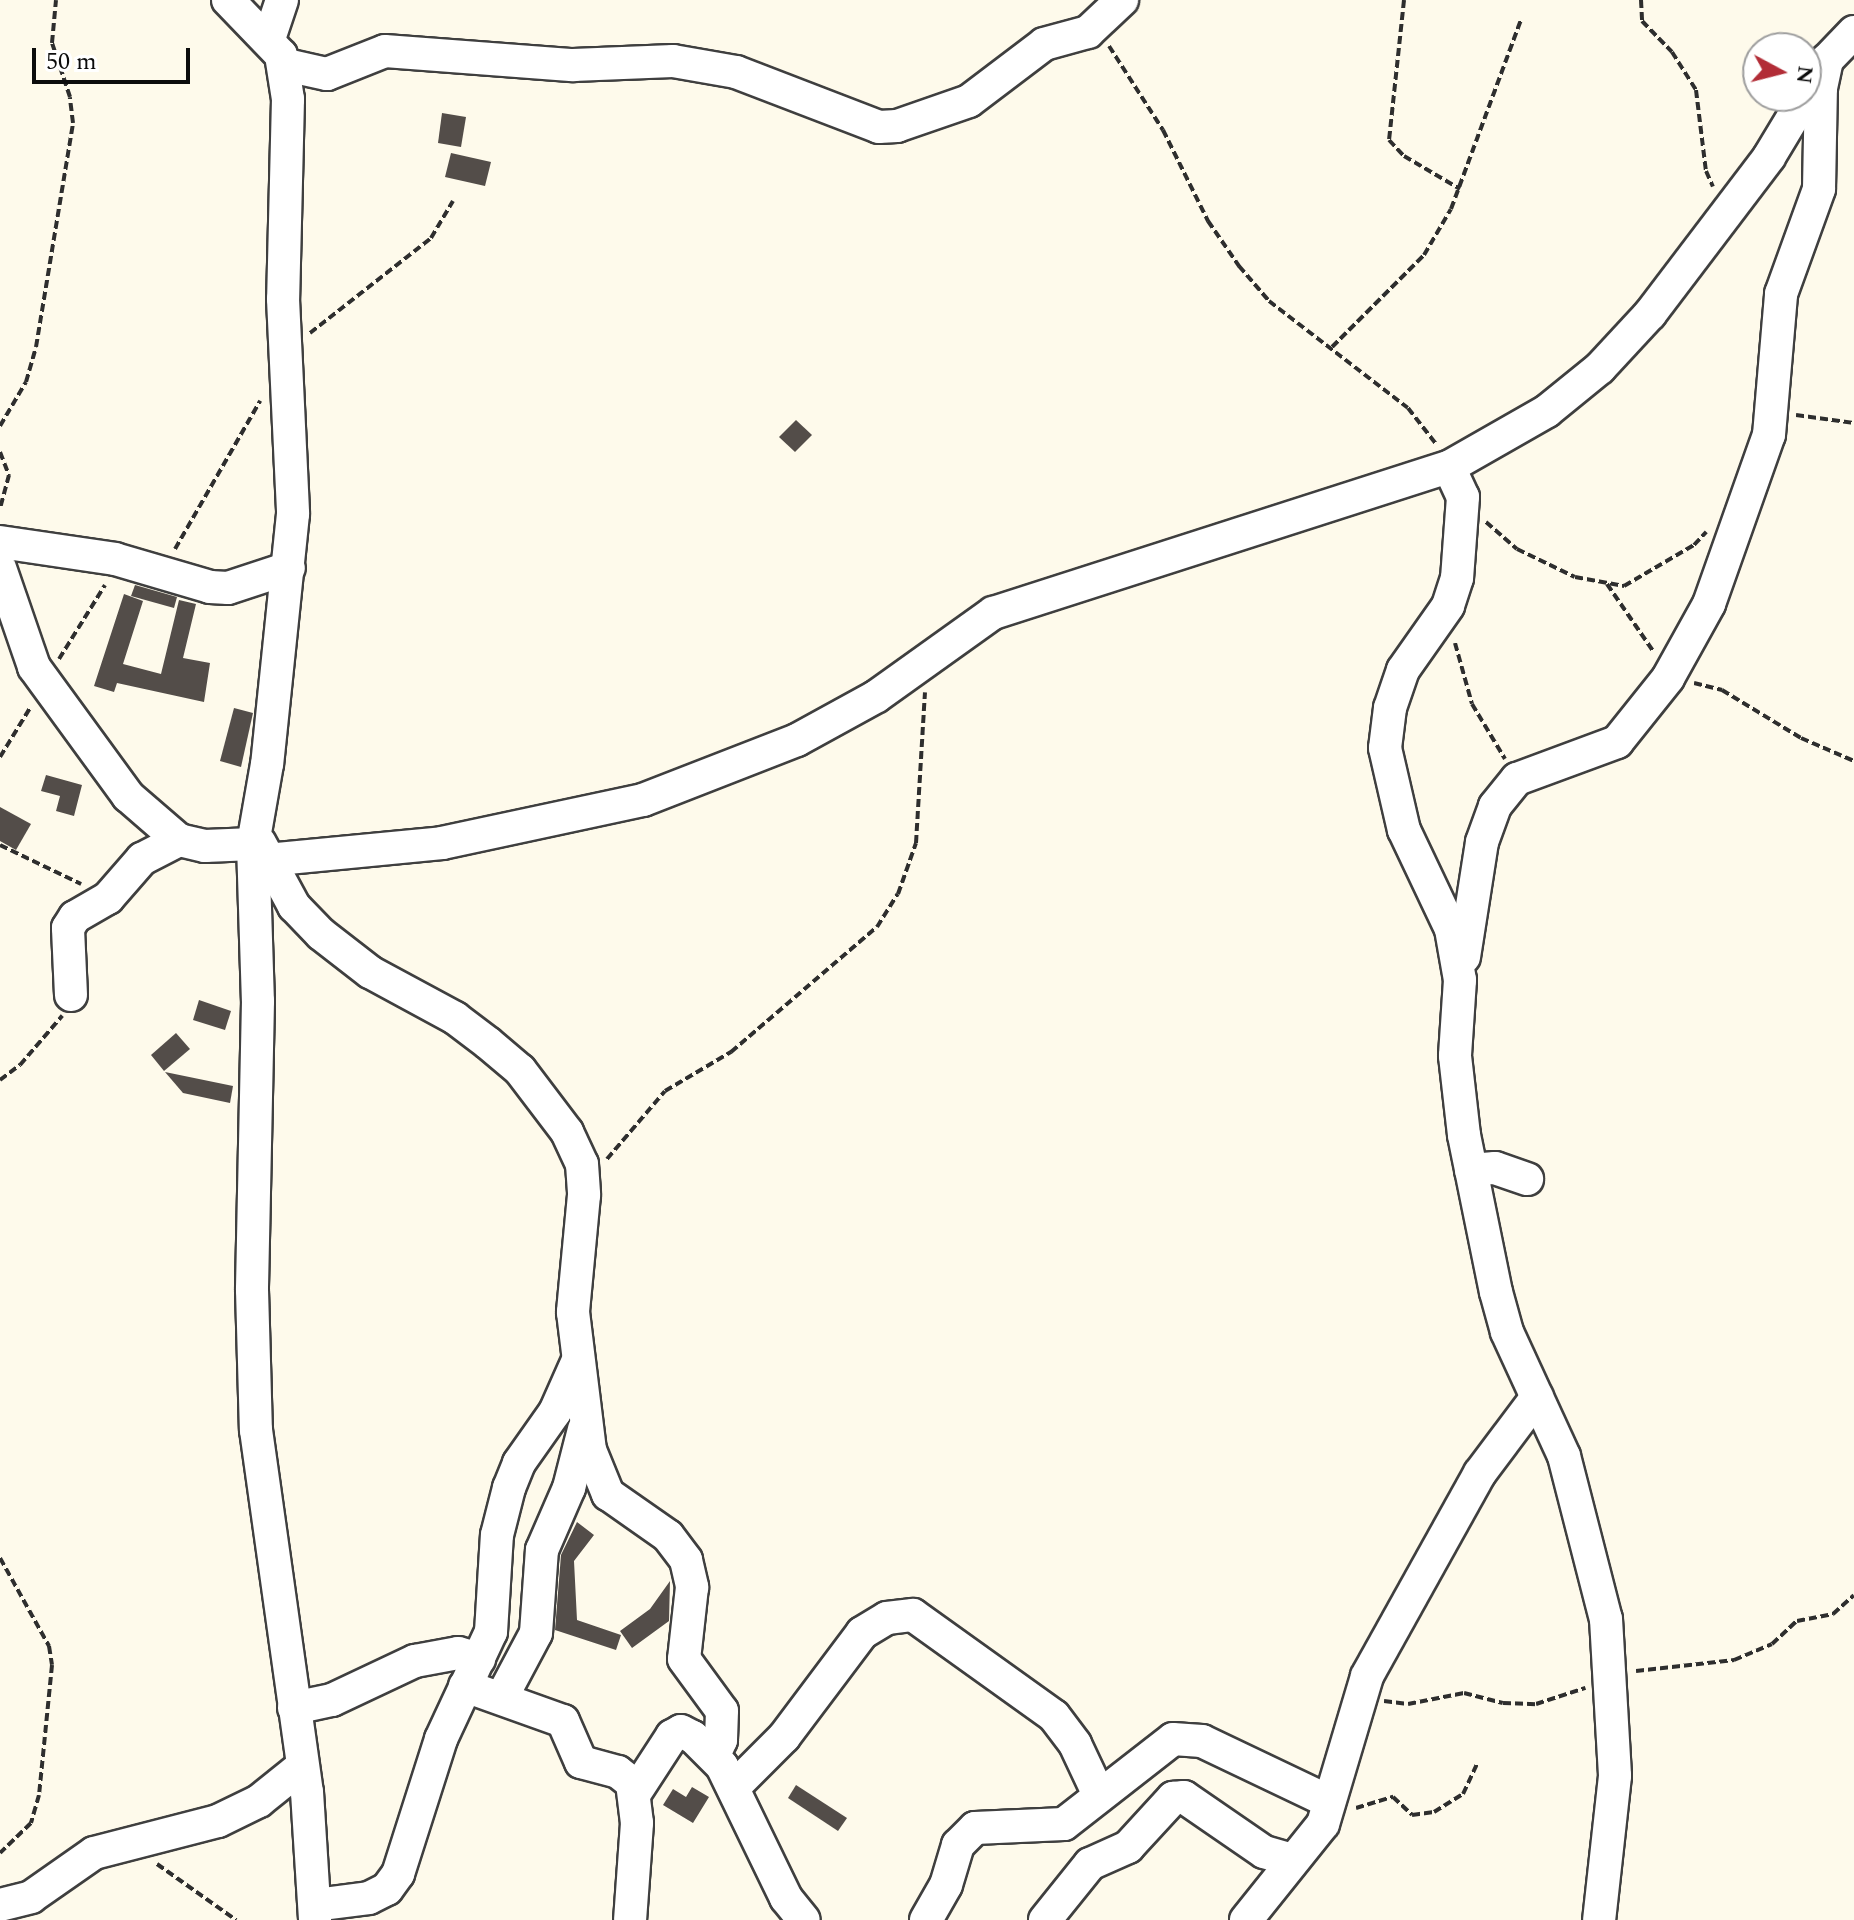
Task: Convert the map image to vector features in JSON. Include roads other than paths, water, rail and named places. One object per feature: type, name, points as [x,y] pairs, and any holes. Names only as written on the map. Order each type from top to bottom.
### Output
[{"type":"street","points":[[228,0],[278,52],[327,74],[385,51],[573,65],[673,61],[736,72],[879,127],[897,126],[947,112],[1000,82],[1044,44],[1088,32],[1122,0]]},
{"type":"street","points":[[282,0],[278,52],[293,514],[259,846],[252,1290],[256,1430],[300,1768],[307,1792],[315,1912],[369,1898],[387,1889],[398,1874],[441,1739],[491,1632],[497,1535],[505,1499],[519,1463],[555,1412],[578,1360]]},
{"type":"street","points":[[1822,83],[1827,60],[1854,32]]},
{"type":"street","points":[[0,568],[22,638],[46,682],[128,796],[179,840],[205,846],[442,843],[643,800],[797,740],[877,696],[993,613],[1033,597],[1449,467],[1547,411],[1600,368],[1650,314],[1732,210],[1796,112]]},
{"type":"street","points":[[1599,1920],[1615,1776],[1606,1619],[1593,1554],[1555,1430],[1507,1332],[1471,1170],[1455,1056],[1460,980],[1482,842],[1495,806],[1517,779],[1617,742],[1668,678],[1709,604],[1764,454],[1781,294],[1819,189],[1821,112]]},
{"type":"street","points":[[1449,467],[1463,497],[1457,578],[1448,606],[1403,670],[1390,708],[1385,748],[1404,830],[1451,929],[1460,980]]},
{"type":"street","points":[[0,542],[79,551],[153,572],[228,588],[289,568]]},
{"type":"street","points":[[71,995],[68,928],[75,917],[108,898],[127,871],[179,840]]},
{"type":"street","points":[[259,846],[294,906],[345,956],[455,1018],[520,1070],[567,1132],[582,1164],[584,1195],[573,1312],[594,1463],[608,1494],[668,1536],[691,1573],[684,1659],[722,1711],[721,1740],[714,1755]]},
{"type":"street","points":[[1471,1170],[1495,1168],[1527,1179]]},
{"type":"street","points":[[1246,1920],[1323,1824],[1358,1694],[1480,1473],[1537,1397]]},
{"type":"street","points":[[502,1697],[536,1633],[542,1550],[569,1488],[586,1418]]},
{"type":"street","points":[[734,1787],[784,1737],[853,1641],[887,1618],[913,1615],[1054,1716],[1075,1744],[1099,1795]]},
{"type":"street","points":[[294,1708],[332,1700],[415,1661],[458,1653],[472,1673],[502,1697],[563,1721],[581,1762],[627,1776],[635,1793],[630,1920]]},
{"type":"street","points":[[635,1793],[676,1733],[686,1732],[714,1755],[734,1787],[786,1898],[804,1920]]},
{"type":"street","points":[[926,1920],[946,1885],[958,1845],[975,1828],[1003,1823],[1058,1827],[1161,1745],[1187,1739],[1328,1801]]},
{"type":"street","points":[[0,1905],[31,1897],[94,1853],[218,1821],[259,1801],[300,1768]]},
{"type":"street","points":[[1045,1920],[1090,1864],[1128,1847],[1173,1798],[1184,1797],[1264,1852],[1292,1860]]}]
